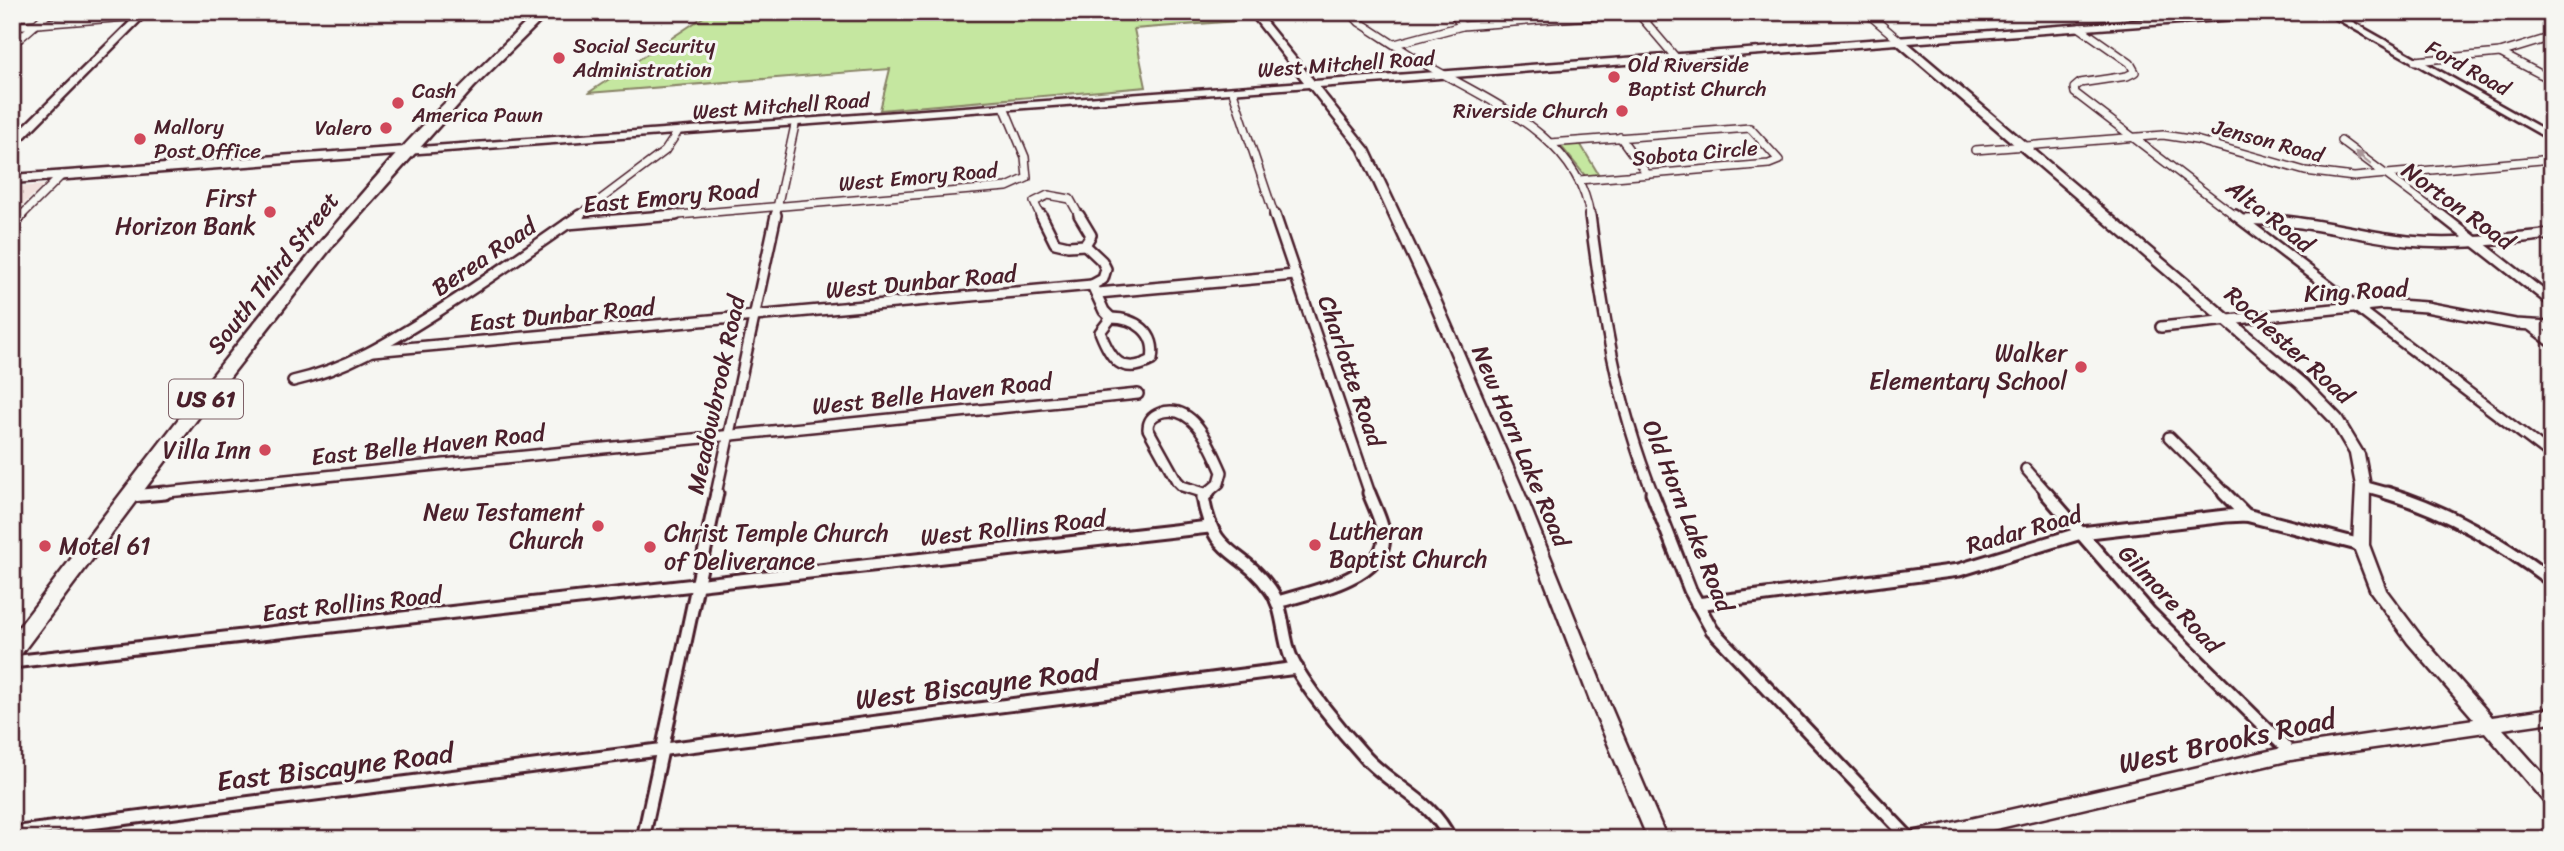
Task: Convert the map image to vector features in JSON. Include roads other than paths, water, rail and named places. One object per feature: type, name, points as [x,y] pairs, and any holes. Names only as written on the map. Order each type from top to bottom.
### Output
[{"type":"highway","name":"South Third Street","points":[[12,652],[315,256],[458,95],[544,12]]},
{"type":"main road","name":"New Horn Lake Road","points":[[1253,12],[1364,149],[1427,285],[1531,526],[1600,703],[1658,839]]},
{"type":"main road","name":"West Mitchell Road","points":[[406,151],[795,125],[2289,12]]},
{"type":"main road","name":"Ford Road","points":[[2328,12],[2552,138]]},
{"type":"main road","points":[[12,144],[143,14]]},
{"type":"main road","name":"Rochester Road","points":[[1900,42],[2309,391],[2336,419],[2357,454],[2363,486],[2361,545],[2370,575],[2390,608],[2485,724],[2552,797]]},
{"type":"main road","points":[[1245,91],[1284,81],[1297,73],[1299,67],[1325,77],[1373,81]]},
{"type":"main road","points":[[1338,116],[1338,94],[1373,81]]},
{"type":"main road","points":[[1245,91],[1306,96],[1317,100],[1338,116]]},
{"type":"main road","points":[[12,179],[406,151]]},
{"type":"main road","name":"West Brooks Road","points":[[1917,839],[2291,753],[2552,715]]},
{"type":"street","points":[[12,45],[50,12]]},
{"type":"street","name":"Old Horn Lake Road","points":[[1350,12],[1359,22],[1447,76],[1499,104],[1550,143],[1579,180],[1588,200],[1599,287],[1624,412],[1636,452],[1697,604],[1712,630],[1910,839]]},
{"type":"street","points":[[1452,12],[1462,26]]},
{"type":"street","points":[[1541,12],[1546,19]]},
{"type":"street","points":[[1637,12],[1677,59]]},
{"type":"street","points":[[1395,44],[1462,26],[1643,12]]},
{"type":"street","name":"Rochester Road","points":[[1866,12],[1900,42]]},
{"type":"street","points":[[12,26],[143,14]]},
{"type":"street","name":"Alta Road","points":[[2080,28],[2130,63],[2135,72],[2127,76],[2080,83],[2074,88],[2076,93],[2552,456]]},
{"type":"street","points":[[2415,61],[2500,53],[2552,37]]},
{"type":"street","points":[[2500,53],[2552,80]]},
{"type":"street","name":"Charlotte Road","points":[[1233,92],[1385,542],[1383,551],[1374,564],[1360,573],[1277,602]]},
{"type":"street","name":"West Emory Road","points":[[778,207],[997,189],[1018,184],[1027,178],[1027,156],[1009,129],[1004,109]]},
{"type":"street","name":"Meadowbrook Road","points":[[643,839],[795,125]]},
{"type":"street","name":"Sobota Circle","points":[[1550,143],[1750,128],[1779,160],[1769,164],[1579,180]]},
{"type":"street","points":[[2212,145],[2223,129]]},
{"type":"street","name":"Berea Road","points":[[293,381],[336,370],[373,351],[492,278],[665,152],[677,133]]},
{"type":"street","name":"Jenson Road","points":[[1975,150],[2134,136],[2170,136],[2319,173],[2347,176],[2552,159]]},
{"type":"street","points":[[1620,137],[1647,174]]},
{"type":"street","name":"Norton Road","points":[[2341,141],[2477,242],[2552,302]]},
{"type":"street","points":[[12,224],[62,175]]},
{"type":"street","points":[[1085,245],[1091,235],[1070,199],[1048,195],[1034,202],[1055,243],[1068,246],[1085,245],[1102,261],[1106,268],[1104,279],[1095,289],[1100,308],[1111,318],[1131,320],[1140,325],[1154,350],[1152,360],[1134,366],[1116,363],[1100,332],[1111,318]]},
{"type":"street","name":"East Emory Road","points":[[568,225],[778,207]]},
{"type":"street","points":[[2244,220],[2295,220],[2393,239],[2445,244],[2552,234]]},
{"type":"street","name":"West Dunbar Road","points":[[753,317],[1295,275]]},
{"type":"street","name":"King Road","points":[[2161,327],[2356,307],[2414,306],[2531,326],[2552,326]]},
{"type":"street","name":"East Dunbar Road","points":[[373,351],[753,317]]},
{"type":"street","points":[[2531,326],[2552,342]]},
{"type":"street","name":"West Belle Haven Road","points":[[730,435],[1138,394]]},
{"type":"street","points":[[1205,494],[1182,486],[1177,481],[1147,429],[1148,422],[1156,414],[1176,412],[1191,418],[1222,472],[1219,483],[1205,494],[1209,527],[1217,542],[1255,573],[1277,602],[1291,656],[1297,668],[1374,765],[1409,789],[1445,824],[1450,839]]},
{"type":"street","name":"East Belle Haven Road","points":[[131,496],[730,435]]},
{"type":"street","points":[[2169,437],[2246,515]]},
{"type":"street","name":"Gilmore Road","points":[[2026,469],[2150,613],[2291,753]]},
{"type":"street","points":[[2363,486],[2429,506],[2463,521],[2504,545],[2552,581]]},
{"type":"street","name":"Radar Road","points":[[1697,604],[1959,570],[2081,533],[2246,515],[2361,545]]},
{"type":"street","name":"West Rollins Road","points":[[697,585],[1209,527]]},
{"type":"street","name":"East Rollins Road","points":[[12,662],[697,585]]},
{"type":"street","name":"West Biscayne Road","points":[[663,750],[1297,668]]},
{"type":"street","name":"East Biscayne Road","points":[[12,833],[663,750]]},
{"type":"place","name":"Social Security Administration","points":[[559,58]]},
{"type":"place","name":"Old Riverside Baptist Church","points":[[1614,77]]},
{"type":"place","name":"Cash America Pawn","points":[[398,103]]},
{"type":"place","name":"Riverside Church","points":[[1622,111]]},
{"type":"place","name":"Valero","points":[[386,128]]},
{"type":"place","name":"Mallory Post Office","points":[[140,139]]},
{"type":"place","name":"First Horizon Bank","points":[[270,212]]},
{"type":"place","name":"Walker Elementary School","points":[[2081,367]]},
{"type":"place","name":"Villa Inn","points":[[265,450]]},
{"type":"place","name":"New Testament Church","points":[[598,526]]},
{"type":"place","name":"Lutheran Baptist Church","points":[[1315,545]]},
{"type":"place","name":"Motel 61","points":[[45,546]]},
{"type":"place","name":"Christ Temple Church of Deliverance","points":[[650,547]]}]
